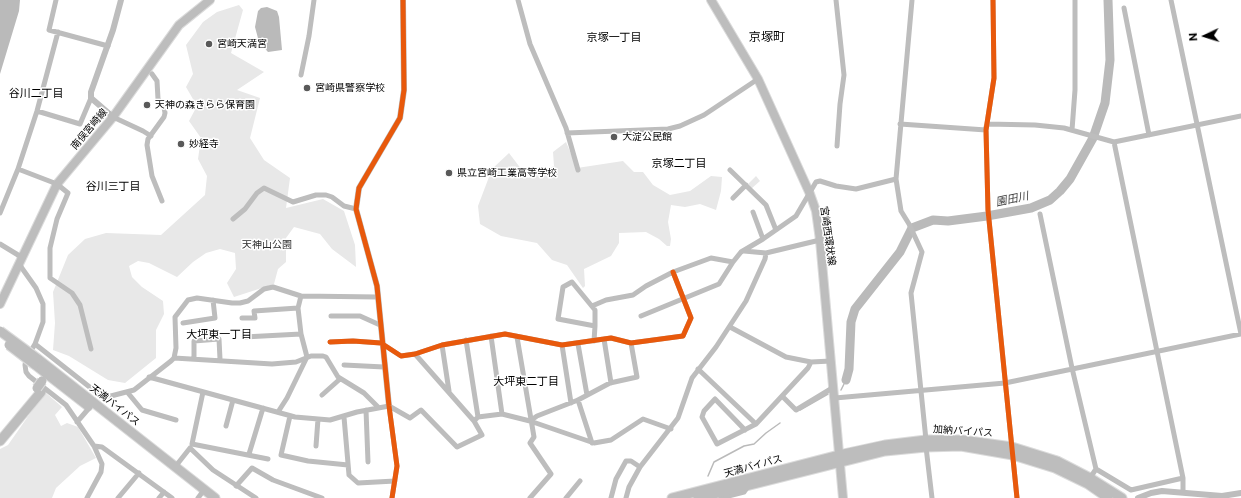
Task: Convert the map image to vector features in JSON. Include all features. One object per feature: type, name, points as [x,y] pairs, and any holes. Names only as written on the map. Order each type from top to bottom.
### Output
[{"type":"highway","name":"天満バイパス","points":[[0,331],[36,362],[46,380],[175,467],[215,498]]},
{"type":"highway","name":"天満バイパス","points":[[0,338],[36,362]]},
{"type":"highway","name":"天満バイパス","points":[[46,380],[90,407],[201,497]]},
{"type":"highway","points":[[0,434],[46,380]]},
{"type":"highway","points":[[0,442],[46,380]]},
{"type":"highway","name":"加納バイパス","points":[[840,458],[885,445],[926,443],[1012,451],[1057,461],[1090,478],[1122,498]]},
{"type":"highway","name":"加納バイパス","points":[[1012,451],[1055,468],[1088,484],[1108,498]]},
{"type":"highway","name":"天満バイパス","points":[[698,498],[749,485],[840,458]]},
{"type":"highway","name":"天満バイパス","points":[[672,498],[840,458]]},
{"type":"main road","name":"宮崎西環状線","points":[[711,0],[758,79],[810,194],[816,211],[834,387],[843,498]]},
{"type":"main road","name":"南俣宮崎線","points":[[0,304],[57,184],[113,117],[179,25],[206,2]]},
{"type":"main road","name":"南俣宮崎線","points":[[0,295],[8,287]]},
{"type":"street","points":[[56,0],[49,30],[108,46]]},
{"type":"street","points":[[37,111],[80,124],[91,98],[91,92],[108,46],[121,0]]},
{"type":"street","points":[[300,75],[309,36],[314,0]]},
{"type":"street","points":[[392,498],[397,466],[381,343],[378,297],[374,276],[356,209],[359,188],[400,118],[404,90],[402,19],[403,0]]},
{"type":"street","points":[[518,0],[532,48],[567,133],[578,170]]},
{"type":"street","points":[[836,0],[844,75],[837,146]]},
{"type":"street","points":[[912,0],[905,93],[900,124],[896,179],[900,211],[909,224],[922,252],[911,293],[932,498]]},
{"type":"street","points":[[993,0],[994,78],[986,127],[988,210],[1017,498]]},
{"type":"street","points":[[1072,130],[1075,90],[1075,0]]},
{"type":"street","points":[[835,398],[1005,383],[1241,334],[1171,0]]},
{"type":"street","points":[[1124,8],[1149,135]]},
{"type":"street","points":[[0,213],[18,169],[37,111],[58,32]]},
{"type":"street","points":[[152,74],[157,81],[158,99],[164,107],[165,113],[164,118],[151,136],[147,145],[148,158],[152,164],[152,176],[162,201]]},
{"type":"street","points":[[567,133],[668,129],[680,126],[704,115],[758,79]]},
{"type":"street","points":[[91,98],[113,117],[151,136]]},
{"type":"street","points":[[900,124],[986,127],[1035,125],[1072,130],[1114,142],[1241,116]]},
{"type":"street","points":[[1114,142],[1183,478],[1183,492]]},
{"type":"street","points":[[18,169],[57,184],[68,193],[57,219],[50,248],[50,278],[72,293],[80,305],[91,349]]},
{"type":"street","points":[[730,170],[766,205],[776,230]]},
{"type":"street","points":[[641,316],[719,284],[741,252],[796,216],[816,182],[820,181],[836,186],[856,189],[896,179]]},
{"type":"street","points":[[733,198],[746,186]]},
{"type":"street","points":[[234,219],[245,209],[257,193],[264,188],[293,202],[316,195],[326,194],[332,196],[344,206],[356,209]]},
{"type":"street","points":[[753,212],[763,239]]},
{"type":"street","points":[[1040,214],[1072,368],[1096,469],[1131,490],[1183,478]]},
{"type":"street","points":[[744,251],[766,253],[820,240]]},
{"type":"street","points":[[0,244],[21,261],[43,304],[43,322],[35,344],[26,359],[26,372],[66,405],[94,446],[102,464],[102,470],[87,498]]},
{"type":"street","points":[[626,498],[629,487],[640,467],[671,429],[683,406],[689,383],[730,327],[753,289],[766,253]]},
{"type":"street","points":[[592,306],[606,300],[633,295],[646,286],[673,272],[711,258],[733,262]]},
{"type":"street","points":[[330,342],[353,341],[381,343],[400,356],[416,354],[442,345],[466,340],[511,334],[517,337],[562,345],[578,344],[611,338],[631,343],[682,336],[691,318],[673,272]]},
{"type":"street","points":[[594,341],[595,326],[594,310],[592,306],[572,282],[563,287],[558,319],[595,326]]},
{"type":"street","points":[[174,358],[176,343],[175,316],[188,300],[197,298],[240,303],[248,301],[264,289],[273,287],[301,296],[378,297]]},
{"type":"street","points":[[278,412],[288,398],[307,357],[301,334],[298,308],[301,296]]},
{"type":"street","points":[[183,322],[215,318],[213,300]]},
{"type":"street","points":[[242,318],[255,318],[254,311],[298,308]]},
{"type":"street","points":[[331,316],[360,316],[380,326]]},
{"type":"street","points":[[730,327],[786,357],[811,362],[831,361]]},
{"type":"street","points":[[244,337],[301,334]]},
{"type":"street","points":[[491,336],[502,414]]},
{"type":"street","points":[[517,337],[530,421],[534,437],[530,443],[551,474],[530,498]]},
{"type":"street","points":[[194,358],[194,341],[219,339],[220,359]]},
{"type":"street","points":[[604,339],[611,383]]},
{"type":"street","points":[[149,377],[290,416],[330,420],[378,407],[389,406],[410,418],[421,410],[457,447],[482,436],[476,419],[466,340]]},
{"type":"street","points":[[530,421],[537,416],[578,400],[611,383],[637,377],[631,343]]},
{"type":"street","points":[[35,344],[101,396],[107,397],[128,393],[134,390],[174,358],[220,359],[272,364],[296,362],[307,357],[326,357],[340,379],[364,393],[378,407]]},
{"type":"street","points":[[578,344],[587,395]]},
{"type":"street","points":[[442,345],[449,392]]},
{"type":"street","points":[[562,345],[571,403]]},
{"type":"street","points":[[416,354],[449,392],[476,419]]},
{"type":"street","points":[[745,430],[715,399],[704,412],[702,417],[717,444],[745,430],[756,424],[808,368],[811,362]]},
{"type":"street","points":[[344,365],[384,367]]},
{"type":"street","points":[[698,369],[756,424]]},
{"type":"street","points":[[322,395],[340,379]]},
{"type":"street","points":[[782,396],[796,410],[834,387]]},
{"type":"street","points":[[203,392],[192,444],[249,454],[268,459]]},
{"type":"street","points":[[128,393],[142,410],[176,420]]},
{"type":"street","points":[[226,426],[233,400]]},
{"type":"street","points":[[578,400],[592,443]]},
{"type":"street","points":[[77,422],[90,407]]},
{"type":"street","points":[[249,454],[263,408]]},
{"type":"street","points":[[366,410],[368,462]]},
{"type":"street","points":[[476,419],[502,414],[530,421],[592,443],[602,443],[612,440],[643,419],[671,429]]},
{"type":"street","points":[[290,416],[281,455],[308,461],[348,465]]},
{"type":"street","points":[[344,417],[349,475],[358,483],[394,480]]},
{"type":"street","points":[[316,446],[318,419]]},
{"type":"street","points":[[94,446],[102,447],[172,498]]},
{"type":"street","points":[[175,467],[190,448],[214,470],[256,498]]},
{"type":"street","points":[[611,498],[616,479],[626,461],[631,461],[640,467]]},
{"type":"street","points":[[236,486],[252,468],[273,480],[322,498]]},
{"type":"street","points":[[1090,478],[1096,469]]},
{"type":"street","points":[[118,498],[139,473]]},
{"type":"street","points":[[566,498],[580,481]]},
{"type":"street","points":[[721,498],[744,492],[749,485]]},
{"type":"street","points":[[1138,498],[1162,491],[1222,496],[1241,493]]},
{"type":"street","points":[[159,498],[164,492]]},
{"type":"green space","name":"天神山公園","points":[[239,5],[243,10],[231,53],[264,72],[237,90],[260,98],[250,138],[264,160],[290,178],[286,208],[323,199],[344,211],[355,245],[356,267],[332,249],[320,234],[294,227],[286,238],[286,262],[278,269],[274,284],[234,297],[227,283],[236,269],[235,253],[220,249],[206,253],[193,262],[177,277],[149,263],[138,261],[129,266],[132,277],[142,287],[163,301],[164,314],[156,330],[156,358],[125,383],[108,380],[69,356],[53,350],[55,323],[53,292],[68,255],[85,239],[106,233],[161,235],[205,195],[207,176],[198,159],[201,138],[189,121],[197,106],[186,87],[193,74],[186,45],[203,22],[217,12]]},
{"type":"green space","points":[[566,142],[577,168],[623,161],[634,172],[643,172],[653,185],[670,195],[690,191],[711,176],[722,177],[721,191],[716,210],[700,204],[685,207],[671,205],[668,222],[671,239],[670,246],[667,246],[659,239],[646,232],[619,233],[619,243],[611,256],[584,269],[585,286],[583,288],[567,265],[552,260],[537,243],[501,236],[480,224],[478,206],[492,169],[509,153],[528,178],[554,166],[553,152]]},
{"type":"green space","points":[[756,176],[760,181],[751,189],[747,185]]},
{"type":"green space","points":[[45,392],[62,407],[55,415],[61,426],[67,423],[78,427],[96,458],[80,466],[56,488],[52,498],[0,498],[0,449],[8,445]]},
{"type":"shaded area","points":[[0,0],[20,0],[19,11],[0,74]]},
{"type":"shaded area","points":[[267,7],[277,11],[279,17],[282,50],[268,52],[259,42],[255,27],[258,11],[261,8]]},
{"type":"waterway","name":"園田川","points":[[846,380],[849,369],[851,322],[855,309],[900,252],[912,228],[933,220],[948,221],[1031,208],[1050,200],[1070,179],[1093,138],[1105,103],[1110,60],[1108,0]]},
{"type":"waterway","points":[[841,390],[846,380]]},
{"type":"waterway","points":[[800,410],[828,394]]},
{"type":"waterway","points":[[708,476],[714,462],[744,446],[754,444],[780,423]]},
{"type":"cycle path","points":[[392,498],[397,466],[389,406],[377,286],[356,209],[359,188],[400,118],[404,90],[403,0]]},
{"type":"cycle path","points":[[993,0],[994,78],[986,130],[988,210],[1017,498]]},
{"type":"cycle path","points":[[330,342],[353,341],[381,343],[401,356],[415,354],[442,345],[505,334],[562,345],[611,338],[631,343],[683,336],[691,318],[673,272]]},
{"type":"place","name":"宮崎天満宮","points":[[209,44]]},
{"type":"place","name":"宮崎県警察学校","points":[[307,88]]},
{"type":"place","name":"天神の森きらら保育園","points":[[147,105]]},
{"type":"place","name":"大淀公民館","points":[[614,137]]},
{"type":"place","name":"妙経寺","points":[[181,144]]},
{"type":"place","name":"県立宮崎工業高等学校","points":[[449,173]]},
{"type":"district","name":"京塚一丁目","points":[[614,37]]},
{"type":"district","name":"京塚町","points":[[767,37]]},
{"type":"district","name":"谷川二丁目","points":[[36,93]]},
{"type":"district","name":"京塚二丁目","points":[[679,163]]},
{"type":"district","name":"谷川三丁目","points":[[113,186]]},
{"type":"district","name":"大坪東一丁目","points":[[219,334]]},
{"type":"district","name":"大坪東二丁目","points":[[526,381]]}]
